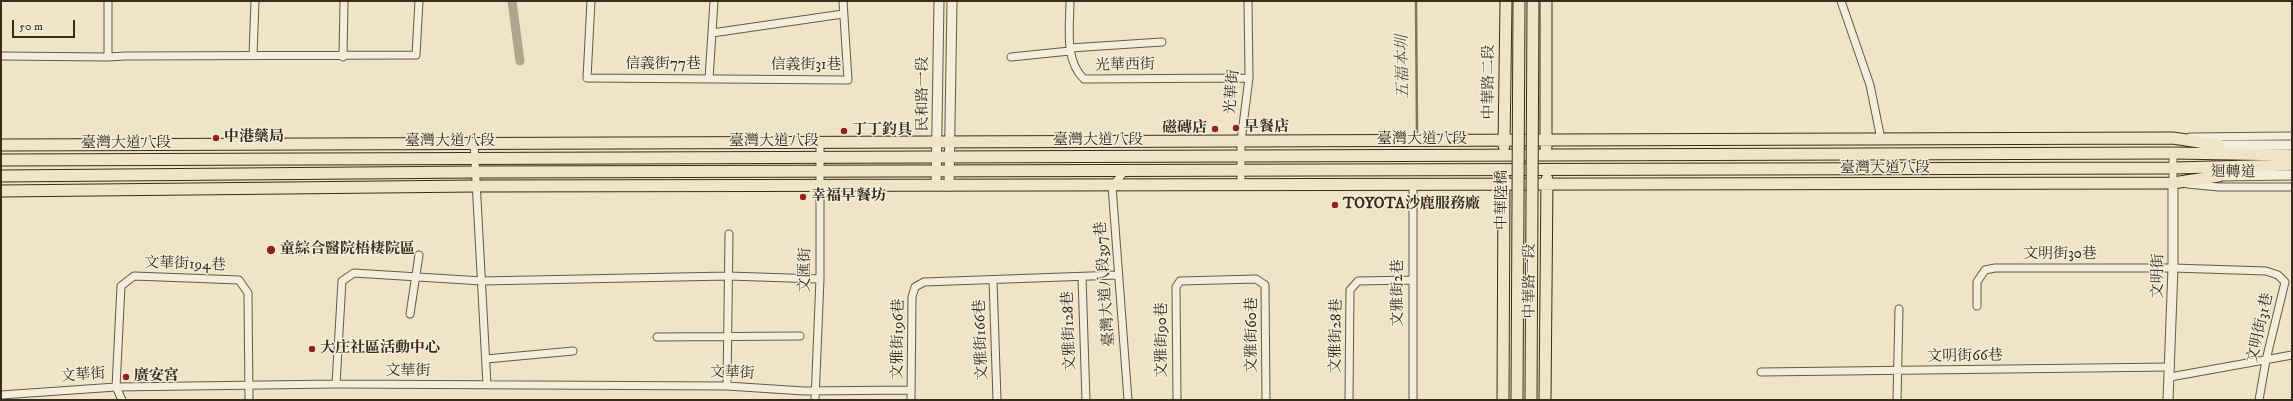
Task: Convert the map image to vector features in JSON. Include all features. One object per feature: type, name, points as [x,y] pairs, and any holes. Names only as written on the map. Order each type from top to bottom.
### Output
[{"type":"main road","name":"中華路二段","points":[[1504,162],[1506,1]]},
{"type":"main road","name":"中華陸橋","points":[[1517,400],[1519,1]]},
{"type":"main road","name":"中華陸橋","points":[[1531,400],[1533,1]]},
{"type":"main road","points":[[1546,1],[1546,162]]},
{"type":"main road","name":"臺灣大道八段","points":[[1,145],[820,141],[2173,138],[2219,160]]},
{"type":"main road","name":"臺灣大道八段","points":[[1504,140],[1546,162]]},
{"type":"main road","name":"臺灣大道八段","points":[[1504,185],[1546,162],[2173,153],[2219,160]]},
{"type":"main road","points":[[2219,160],[2292,155]]},
{"type":"main road","name":"臺灣大道八段","points":[[1,160],[474,157],[1241,156],[1504,162],[2173,168],[2219,160]]},
{"type":"main road","name":"臺灣大道八段","points":[[1,191],[476,186],[1241,186],[2173,183],[2219,160]]},
{"type":"main road","points":[[2219,160],[2292,165]]},
{"type":"main road","name":"臺灣大道八段","points":[[1,176],[475,172],[1241,171],[1504,162]]},
{"type":"main road","name":"中華路一段","points":[[1503,400],[1504,162]]},
{"type":"main road","name":"中華路一段","points":[[1545,400],[1546,162]]},
{"type":"main road","points":[[936,186],[949,171]]},
{"type":"street","points":[[108,1],[108,58]]},
{"type":"street","points":[[253,56],[255,1]]},
{"type":"street","points":[[343,56],[344,1]]},
{"type":"street","points":[[1,56],[108,58],[416,56],[419,1]]},
{"type":"street","name":"信義街77巷","points":[[591,1],[588,78],[709,79],[714,1]]},
{"type":"street","name":"信義街31巷","points":[[709,79],[848,80],[843,1]]},
{"type":"street","name":"民和路一段","points":[[939,1],[944,141],[949,156],[949,186]]},
{"type":"street","name":"民和路一段","points":[[936,186],[937,157],[944,141],[952,1]]},
{"type":"street","name":"光華西街","points":[[1070,1],[1070,50],[1075,71],[1084,79],[1249,78]]},
{"type":"street","name":"光華街","points":[[1241,186],[1241,141],[1249,78],[1248,1]]},
{"type":"street","points":[[1841,1],[1870,85],[1881,139]]},
{"type":"street","points":[[712,33],[843,14]]},
{"type":"street","points":[[1011,57],[1162,42]]},
{"type":"street","points":[[2173,138],[2292,136]]},
{"type":"street","name":"文匯街","points":[[815,400],[820,279],[820,141]]},
{"type":"street","points":[[474,143],[487,385]]},
{"type":"street","points":[[2219,160],[2292,145]]},
{"type":"street","name":"文明街","points":[[2168,400],[2173,268],[2173,153]]},
{"type":"street","points":[[2219,160],[2292,175]]},
{"type":"street","points":[[1112,186],[1125,171]]},
{"type":"street","name":"迴轉道","points":[[2173,183],[2219,187],[2292,187]]},
{"type":"street","name":"文雅街2巷","points":[[1412,185],[1413,400]]},
{"type":"street","name":"臺灣大道八段397巷","points":[[1112,186],[1128,400]]},
{"type":"street","points":[[727,386],[729,234]]},
{"type":"street","points":[[410,314],[418,255]]},
{"type":"street","name":"文明街30巷","points":[[1977,306],[1977,282],[1985,270],[1995,268],[2173,268]]},
{"type":"street","name":"文明街31巷","points":[[2173,268],[2266,271],[2278,275],[2285,282],[2266,360],[2259,400]]},
{"type":"street","points":[[336,384],[342,281],[354,273],[482,281],[728,276],[820,279]]},
{"type":"street","points":[[1082,277],[1118,274]]},
{"type":"street","name":"文華街194巷","points":[[116,387],[121,286],[134,276],[239,280],[248,293],[249,386]]},
{"type":"street","name":"文雅街128巷","points":[[993,280],[1082,277],[1086,400]]},
{"type":"street","name":"文雅街60巷","points":[[1180,281],[1256,278],[1265,285],[1266,400]]},
{"type":"street","name":"文雅街196巷","points":[[911,400],[912,297],[915,287],[924,282],[993,280]]},
{"type":"street","name":"文雅街166巷","points":[[993,280],[997,400]]},
{"type":"street","name":"文雅街28巷","points":[[1349,400],[1350,290],[1358,281],[1412,280]]},
{"type":"street","name":"文雅街90巷","points":[[1177,400],[1176,287],[1180,281]]},
{"type":"street","points":[[1897,400],[1899,309]]},
{"type":"street","points":[[657,337],[728,335],[800,336]]},
{"type":"street","points":[[486,359],[573,352]]},
{"type":"street","name":"文明街66巷","points":[[1761,372],[2170,372],[2266,360],[2292,355]]},
{"type":"street","name":"文華街","points":[[1,395],[116,387],[336,384],[727,386],[815,391],[911,390]]},
{"type":"street","points":[[249,386],[249,400]]},
{"type":"street","points":[[116,387],[122,400]]},
{"type":"waterway","points":[[512,1],[520,61]]},
{"type":"waterway","name":"五福本圳","points":[[1416,1],[1417,132]]},
{"type":"place","name":"早餐店","points":[[1236,128]]},
{"type":"place","name":"磁磚店","points":[[1215,129]]},
{"type":"place","name":"丁丁釣具","points":[[844,131]]},
{"type":"place","name":"中港藥局","points":[[216,138]]},
{"type":"place","name":"幸福早餐坊","points":[[803,197]]},
{"type":"place","name":"TOYOTA沙鹿服務廠","points":[[1335,205]]},
{"type":"place","name":"童綜合醫院梧棲院區","points":[[271,250]]},
{"type":"place","name":"大庄社區活動中心","points":[[312,349]]},
{"type":"place","name":"廣安宮","points":[[126,377]]}]
